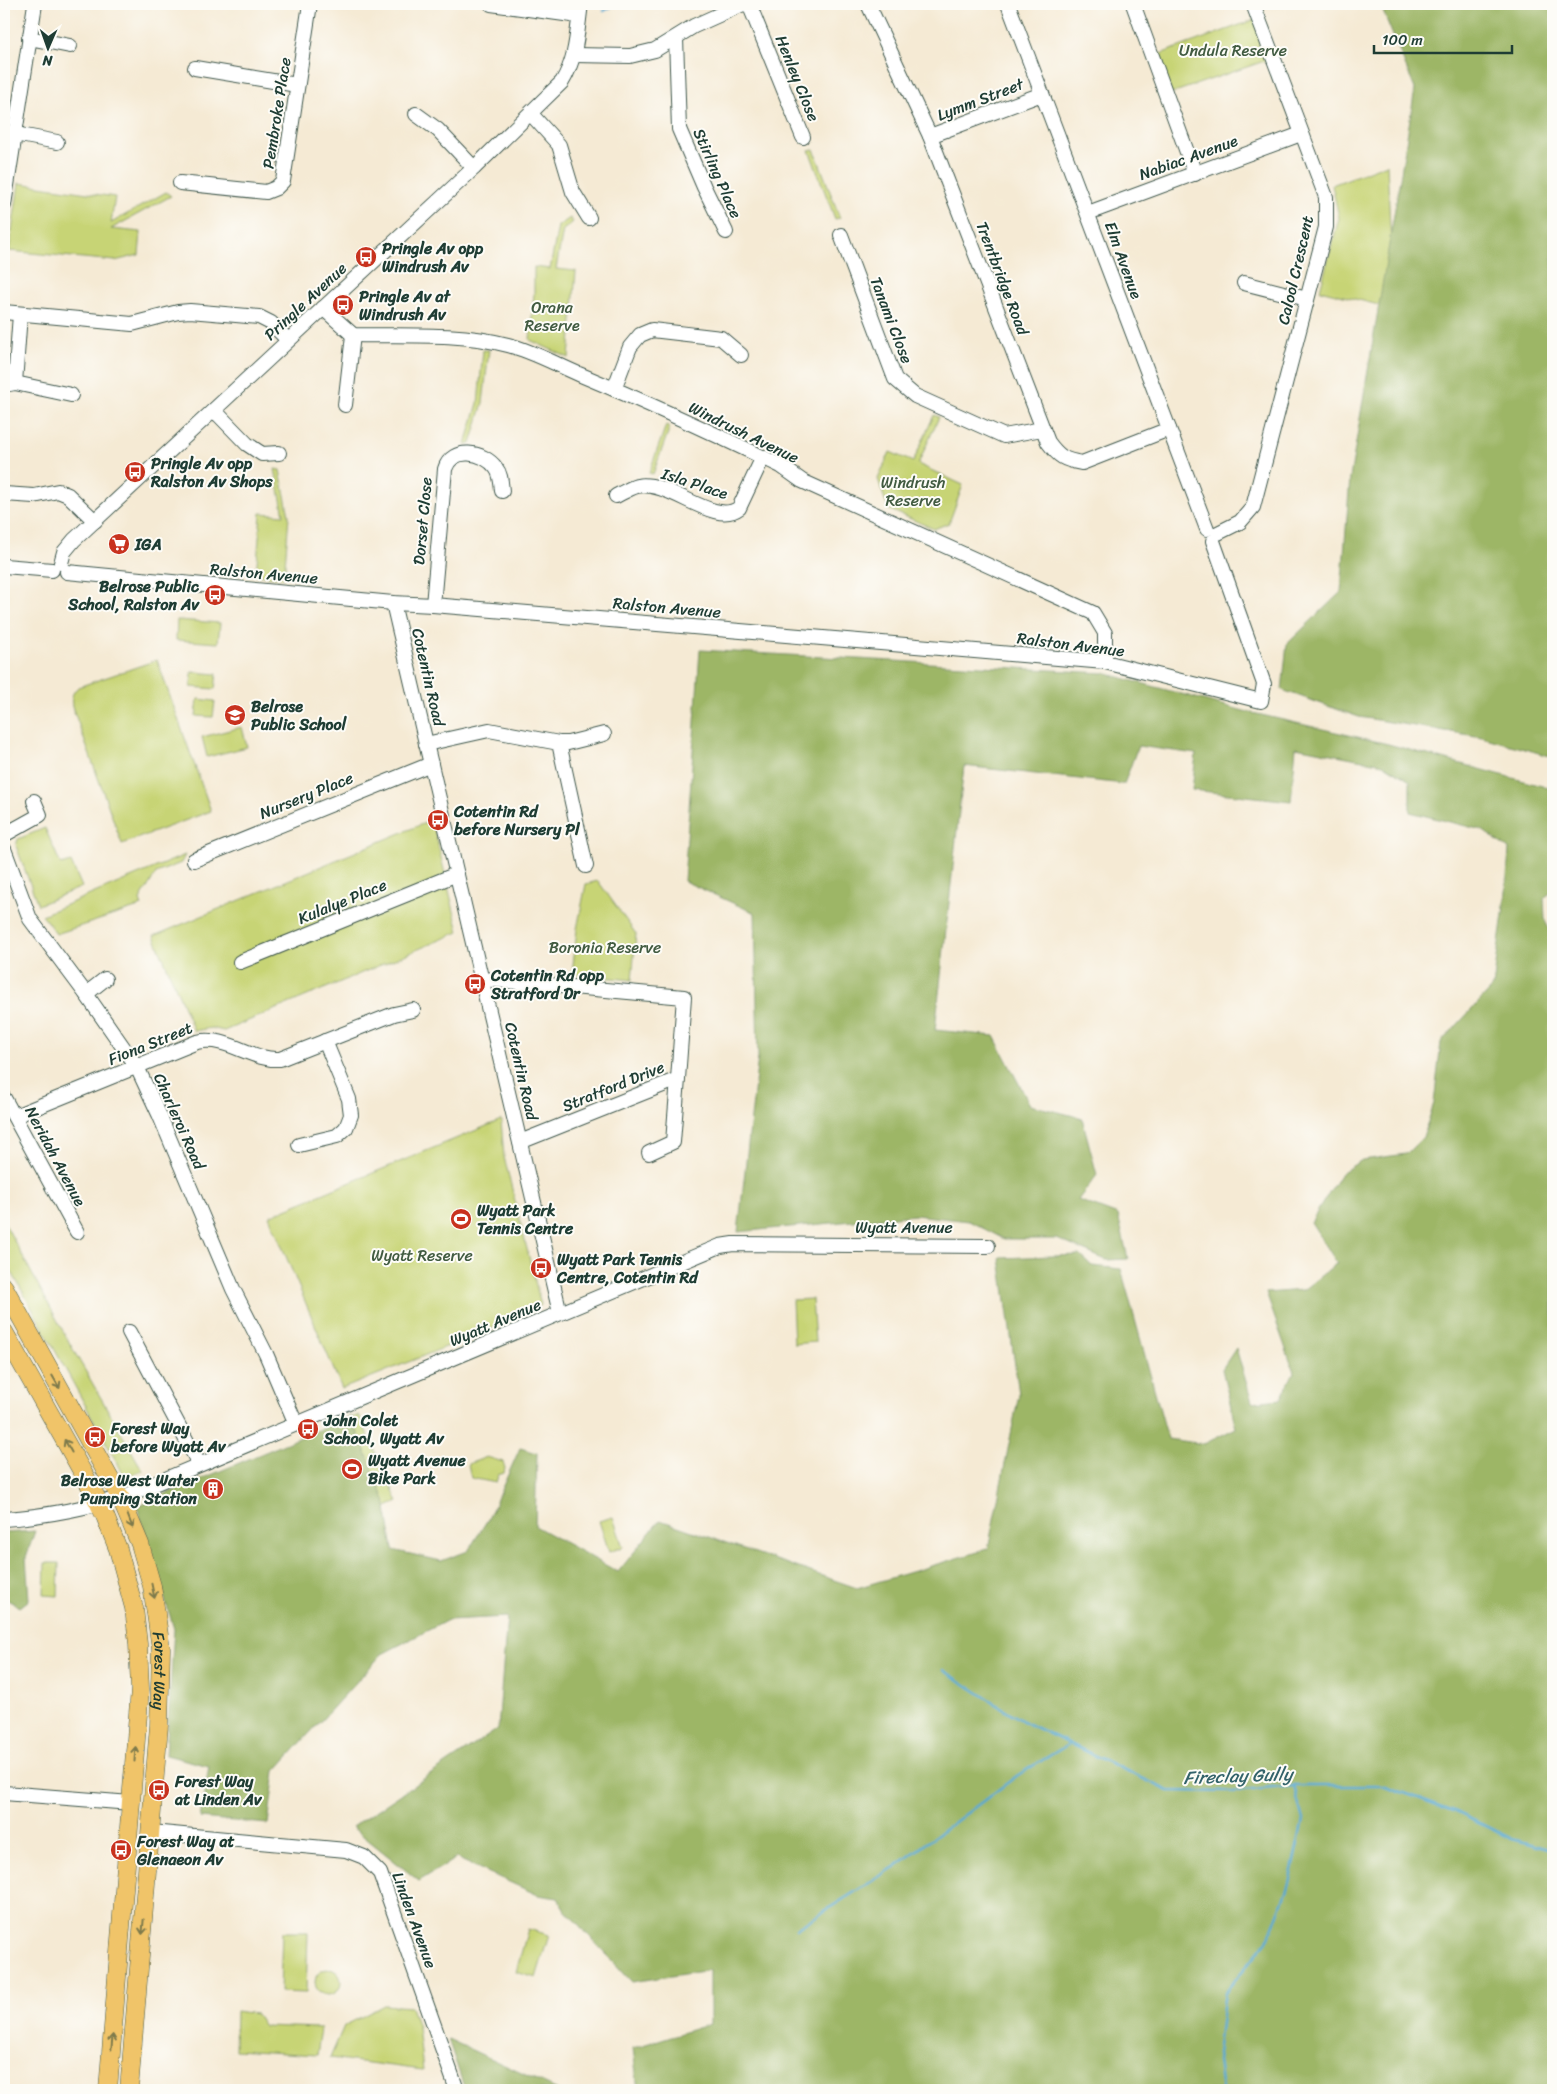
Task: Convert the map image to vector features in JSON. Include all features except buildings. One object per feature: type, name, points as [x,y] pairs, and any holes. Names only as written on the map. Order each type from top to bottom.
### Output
[{"type":"main road","name":"Forest Way","points":[[4,1287],[120,1497],[140,1544],[152,1586],[157,1613],[162,1672],[159,1725],[129,2090]]},
{"type":"main road","name":"Forest Way","points":[[4,1332],[100,1504],[118,1549],[134,1608],[140,1689],[108,2090]]},
{"type":"main road","points":[[131,1803],[141,1798],[146,1789],[151,1744],[159,1725]]},
{"type":"main road","points":[[131,1803],[136,1806],[141,1814],[140,1879],[145,1896]]},
{"type":"street","points":[[4,205],[35,4]]},
{"type":"street","name":"Pembroke Place","points":[[180,182],[266,192],[276,188],[283,181],[310,4]]},
{"type":"street","points":[[491,4],[580,10]]},
{"type":"street","points":[[574,55],[630,56],[655,50],[694,26],[743,4]]},
{"type":"street","name":"Henley Close","points":[[749,4],[803,137]]},
{"type":"street","name":"Trentbridge Road","points":[[868,4],[930,136],[1042,429],[1058,456],[1069,461],[1082,463],[1169,429]]},
{"type":"street","name":"Elm Avenue","points":[[1008,4],[1169,429],[1212,534],[1264,684],[1261,701]]},
{"type":"street","points":[[1133,4],[1195,174]]},
{"type":"street","name":"Calool Crescent","points":[[1212,534],[1240,522],[1253,507],[1326,226],[1326,197],[1253,4]]},
{"type":"street","name":"Pringle Avenue","points":[[60,568],[68,547],[474,168],[562,82],[569,71],[574,55],[580,10]]},
{"type":"street","points":[[29,38],[70,46]]},
{"type":"street","name":"Stirling Place","points":[[676,38],[679,129],[726,232]]},
{"type":"street","points":[[195,68],[298,85]]},
{"type":"street","name":"Lymm Street","points":[[930,136],[1042,94]]},
{"type":"street","points":[[416,114],[438,130],[474,168]]},
{"type":"street","points":[[531,114],[559,145],[573,192],[589,218]]},
{"type":"street","points":[[15,134],[57,142]]},
{"type":"street","name":"Nabiac Avenue","points":[[1088,214],[1301,134]]},
{"type":"street","name":"Tanami Close","points":[[841,236],[895,379],[916,396],[1004,436],[1042,429]]},
{"type":"street","points":[[1244,283],[1308,299]]},
{"type":"street","points":[[323,308],[353,336],[345,405]]},
{"type":"street","points":[[4,312],[132,324],[178,312],[190,311],[259,317],[271,323],[288,340]]},
{"type":"street","points":[[20,314],[10,384],[71,395]]},
{"type":"street","points":[[614,389],[630,348],[640,334],[652,330],[721,338],[741,355]]},
{"type":"street","name":"Windrush Avenue","points":[[353,336],[422,335],[487,341],[530,352],[763,457],[781,466],[802,482],[1093,612],[1105,633],[1105,662]]},
{"type":"street","points":[[214,410],[247,444],[262,454],[279,453]]},
{"type":"street","name":"Dorset Close","points":[[433,604],[447,462],[458,454],[464,453],[487,458],[497,468],[501,476],[502,491]]},
{"type":"street","name":"Isla Place","points":[[616,496],[636,486],[656,487],[718,512],[734,512],[739,508],[763,457]]},
{"type":"street","points":[[4,494],[34,496],[58,491],[68,495],[95,521]]},
{"type":"street","name":"Ralston Avenue","points":[[4,566],[60,568],[393,603],[433,604],[1105,662],[1261,701]]},
{"type":"street","name":"Cotentin Road","points":[[393,603],[560,1313]]},
{"type":"street","points":[[426,744],[489,730],[559,743],[568,743],[604,734]]},
{"type":"street","points":[[559,743],[586,866]]},
{"type":"street","name":"Nursery Place","points":[[194,860],[431,764]]},
{"type":"street","points":[[4,835],[40,815],[34,801]]},
{"type":"street","name":"Charleroi Road","points":[[4,849],[30,919],[137,1067],[159,1114],[233,1289],[266,1354],[296,1424]]},
{"type":"street","name":"Kulalye Place","points":[[240,962],[457,874]]},
{"type":"street","points":[[86,994],[105,979]]},
{"type":"street","name":"Stratford Drive","points":[[482,979],[684,997],[678,1079],[520,1142]]},
{"type":"street","name":"Fiona Street","points":[[15,1116],[203,1040],[221,1042],[270,1059],[289,1056],[394,1014],[413,1010]]},
{"type":"street","points":[[299,1145],[337,1136],[346,1128],[351,1115],[349,1099],[326,1041]]},
{"type":"street","points":[[649,1153],[674,1142],[678,1079]]},
{"type":"street","name":"Neridah Avenue","points":[[4,1098],[77,1232]]},
{"type":"street","name":"Wyatt Avenue","points":[[4,1519],[36,1517],[100,1504],[120,1497],[720,1246],[733,1244],[826,1244],[988,1246]]},
{"type":"street","points":[[129,1332],[198,1464]]},
{"type":"street","points":[[4,1793],[131,1803]]},
{"type":"street","name":"Linden Avenue","points":[[151,1832],[346,1850],[364,1857],[380,1873],[457,2090]]},
{"type":"green space","points":[[1380,4],[1553,4],[1553,757],[1482,737],[1359,717],[1282,690],[1287,644],[1341,592],[1350,478],[1415,89]]},
{"type":"green space","name":"Undula Reserve","points":[[1259,18],[1273,58],[1166,95],[1152,57]]},
{"type":"green space","points":[[814,149],[840,218],[835,219],[809,150]]},
{"type":"green space","points":[[1387,164],[1391,247],[1402,311],[1320,290],[1339,218],[1332,185]]},
{"type":"green space","points":[[19,183],[115,197],[111,223],[166,192],[171,196],[111,229],[141,232],[139,255],[115,261],[9,251]]},
{"type":"green space","name":"Orana Reserve","points":[[570,218],[573,222],[563,230],[556,269],[576,271],[569,358],[530,340],[534,267],[550,269],[558,226]]},
{"type":"green space","points":[[483,350],[489,350],[483,403],[471,444],[466,444],[478,403]]},
{"type":"green space","name":"Windrush Reserve","points":[[934,415],[939,417],[918,464],[963,485],[949,523],[934,529],[888,509],[878,479],[890,452],[913,462]]},
{"type":"green space","points":[[666,425],[670,427],[653,474],[649,473]]},
{"type":"green space","points":[[275,469],[280,470],[289,516],[284,578],[256,575],[261,513],[284,515]]},
{"type":"green space","points":[[177,620],[220,623],[218,643],[176,640]]},
{"type":"green space","points":[[700,650],[1104,673],[1244,711],[1388,744],[1553,789],[1553,891],[1544,898],[1545,920],[1553,936],[1553,2090],[638,2090],[633,2048],[710,2024],[710,1970],[632,1982],[565,1910],[558,1898],[538,1895],[456,1858],[419,1881],[352,1827],[498,1729],[507,1617],[448,1620],[382,1654],[275,1771],[268,1824],[200,1818],[209,1766],[166,1755],[174,1629],[137,1506],[351,1416],[385,1500],[393,1550],[441,1561],[468,1551],[488,1519],[520,1448],[537,1453],[535,1526],[618,1572],[660,1520],[857,1588],[988,1549],[1019,1394],[1000,1258],[1080,1255],[1092,1266],[1121,1269],[1168,1439],[1204,1444],[1236,1428],[1222,1369],[1236,1348],[1252,1402],[1281,1399],[1294,1372],[1266,1293],[1303,1290],[1337,1263],[1311,1222],[1341,1173],[1362,1160],[1406,1154],[1423,1137],[1434,1103],[1441,1042],[1493,987],[1506,892],[1509,849],[1482,830],[1410,812],[1410,781],[1383,764],[1296,747],[1291,801],[1192,790],[1196,754],[1138,746],[1124,784],[964,766],[935,1030],[994,1036],[1030,1105],[1082,1118],[1097,1175],[1078,1200],[1118,1215],[1128,1259],[1106,1260],[1057,1239],[1004,1239],[969,1221],[915,1215],[738,1232],[758,1057],[755,913],[684,881]]},
{"type":"green space","points":[[157,660],[211,811],[122,844],[72,706],[72,698],[73,693],[78,687]]},
{"type":"green space","points":[[192,672],[217,674],[215,689],[191,687]]},
{"type":"green space","points":[[198,699],[215,701],[213,717],[196,716]]},
{"type":"green space","points":[[242,727],[247,747],[207,757],[202,737]]},
{"type":"green space","points":[[432,820],[459,932],[224,1031],[211,1028],[194,1031],[154,936]]},
{"type":"green space","points":[[45,828],[61,865],[71,862],[82,887],[38,905],[16,846],[18,839]]},
{"type":"green space","points":[[185,855],[181,863],[156,873],[140,900],[142,906],[56,934],[42,915]]},
{"type":"green space","name":"Boronia Reserve","points":[[598,881],[636,934],[632,980],[572,974],[577,929],[586,884]]},
{"type":"green space","name":"Wyatt Reserve","points":[[501,1120],[504,1157],[541,1305],[532,1312],[342,1389],[269,1216]]},
{"type":"green space","points":[[4,1222],[75,1353],[143,1471],[125,1477],[4,1258]]},
{"type":"green space","points":[[812,1299],[815,1342],[794,1344],[792,1300]]},
{"type":"green space","name":"Wyatt Avenue Bike Park","points":[[359,1415],[398,1502],[346,1525],[307,1435]]},
{"type":"green space","points":[[487,1457],[503,1462],[504,1473],[498,1475],[496,1483],[471,1478],[468,1464]]},
{"type":"green space","points":[[613,1517],[623,1547],[609,1552],[599,1521]]},
{"type":"green space","points":[[35,1531],[26,1557],[29,1600],[20,1607],[4,1598],[4,1533]]},
{"type":"green space","points":[[45,1563],[59,1563],[58,1596],[44,1595]]},
{"type":"green space","points":[[528,1929],[549,1935],[536,1978],[516,1972]]},
{"type":"green space","points":[[282,1932],[308,1932],[306,1993],[280,1992]]},
{"type":"green space","points":[[328,1969],[337,1973],[341,1982],[337,1991],[328,1995],[319,1991],[315,1982],[319,1973]]},
{"type":"green space","points":[[384,2005],[411,2007],[418,2027],[423,2070],[330,2058],[344,2026]]},
{"type":"green space","points":[[236,2011],[256,2014],[264,2026],[321,2028],[317,2055],[235,2050]]},
{"type":"green space","points":[[448,2039],[558,2090],[465,2090]]},
{"type":"waterway","points":[[604,11],[616,4]]},
{"type":"waterway","name":"Fireclay Gully","points":[[943,1670],[1026,1723],[1169,1791],[1233,1792],[1294,1786],[1385,1786],[1454,1811],[1512,1839],[1553,1850]]},
{"type":"waterway","points":[[796,1929],[896,1866],[1018,1775],[1069,1744]]},
{"type":"waterway","points":[[1222,2090],[1217,2054],[1225,1992],[1268,1940],[1289,1884],[1303,1820],[1294,1786]]},
{"type":"place","name":"Pringle Av opp Windrush Av","points":[[366,257]]},
{"type":"place","name":"Pringle Av at Windrush Av","points":[[343,305]]},
{"type":"place","name":"Pringle Av opp Ralston Av Shops","points":[[135,472]]},
{"type":"place","name":"IGA","points":[[119,544]]},
{"type":"place","name":"Belrose Public School, Ralston Av","points":[[215,595]]},
{"type":"place","name":"Belrose Public School","points":[[235,715]]},
{"type":"place","name":"Cotentin Rd before Nursery Pl","points":[[438,820]]},
{"type":"place","name":"Cotentin Rd opp Stratford Dr","points":[[475,984]]},
{"type":"place","name":"Wyatt Park Tennis Centre","points":[[461,1219]]},
{"type":"place","name":"Wyatt Park Tennis Centre, Cotentin Rd","points":[[541,1268]]},
{"type":"place","name":"John Colet School, Wyatt Av","points":[[308,1429]]},
{"type":"place","name":"Forest Way before Wyatt Av","points":[[95,1437]]},
{"type":"place","name":"Wyatt Avenue Bike Park","points":[[352,1469]]},
{"type":"place","name":"Belrose West Water Pumping Station","points":[[213,1489]]},
{"type":"place","name":"Forest Way at Linden Av","points":[[159,1790]]},
{"type":"place","name":"Forest Way at Glenaeon Av","points":[[121,1850]]}]
